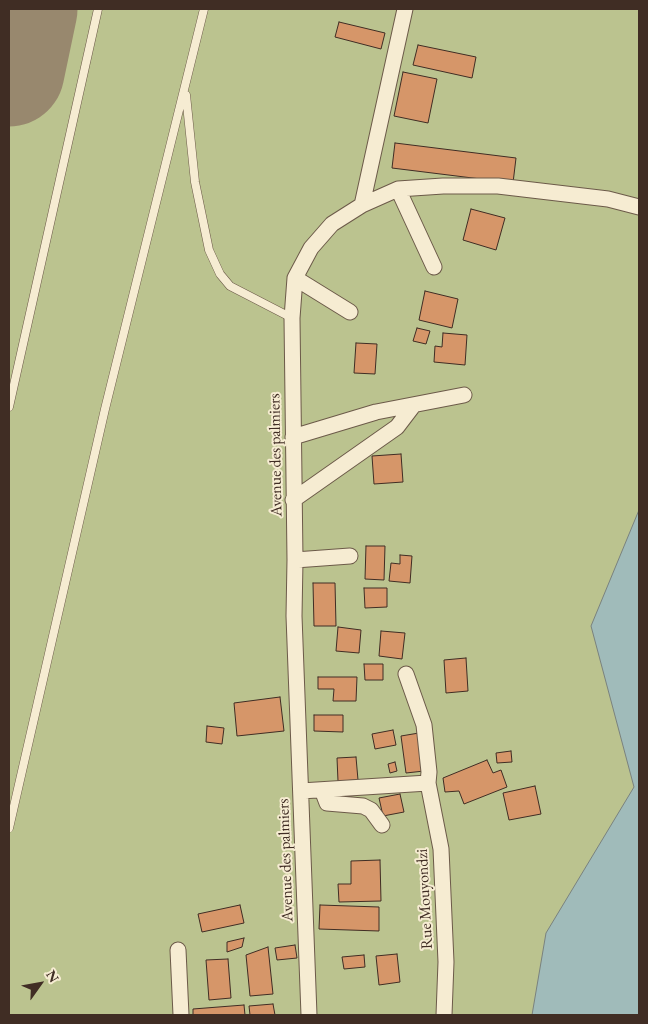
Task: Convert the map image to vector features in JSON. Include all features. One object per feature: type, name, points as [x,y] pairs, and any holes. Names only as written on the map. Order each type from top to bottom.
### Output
[{"type":"street","points":[[362,205],[405,9]]},
{"type":"street","name":"Avenue des palmiers","points":[[309,1015],[294,616],[296,560],[293,500],[292,318],[295,278],[311,248],[332,224],[362,205],[398,189],[443,186],[498,186],[608,199],[639,206]]},
{"type":"street","points":[[398,189],[434,267]]},
{"type":"street","points":[[295,278],[350,312]]},
{"type":"street","points":[[293,437],[376,412],[464,395]]},
{"type":"street","points":[[293,500],[397,427],[413,406]]},
{"type":"street","points":[[296,560],[350,556]]},
{"type":"street","name":"Rue Mouyondzi","points":[[406,674],[424,725],[429,772],[428,783],[441,848],[446,962],[444,1015]]},
{"type":"street","points":[[301,791],[428,783]]},
{"type":"street","points":[[322,790],[327,803],[367,808],[382,825]]},
{"type":"street","points":[[178,950],[181,1015]]},
{"type":"lane","points":[[9,408],[98,9]]},
{"type":"lane","points":[[9,828],[105,409],[204,9]]},
{"type":"lane","points":[[185,90],[195,182],[209,250],[220,274],[230,286],[292,318]]},
{"type":"green space","points":[[9,9],[639,9],[639,1015],[9,1015]]},
{"type":"water","points":[[639,510],[639,1015],[532,1015],[546,933],[634,787],[591,626]]},
{"type":"building","points":[[339,22],[385,33],[381,49],[335,37]]},
{"type":"building","points":[[418,45],[476,57],[472,78],[413,65]]},
{"type":"building","points":[[403,72],[437,79],[428,123],[394,116]]},
{"type":"building","points":[[395,143],[516,158],[513,183],[392,168]]},
{"type":"building","points":[[471,209],[505,218],[496,250],[463,240]]},
{"type":"building","points":[[425,291],[458,299],[452,328],[419,320]]},
{"type":"building","points":[[417,328],[430,331],[426,344],[413,341]]},
{"type":"building","points":[[443,333],[467,335],[465,365],[434,362],[435,346],[442,347]]},
{"type":"building","points":[[356,343],[377,344],[375,374],[354,373]]},
{"type":"building","points":[[401,454],[403,482],[374,484],[372,456]]},
{"type":"building","points":[[366,546],[385,546],[384,580],[365,579]]},
{"type":"building","points":[[400,555],[412,556],[410,583],[389,581],[391,563],[400,564]]},
{"type":"building","points":[[313,583],[335,583],[336,626],[314,626]]},
{"type":"building","points":[[364,588],[387,588],[387,607],[365,608]]},
{"type":"building","points":[[338,627],[361,630],[359,653],[336,651]]},
{"type":"building","points":[[381,631],[405,633],[402,659],[379,656]]},
{"type":"building","points":[[466,658],[468,691],[446,693],[444,660]]},
{"type":"building","points":[[364,664],[383,664],[383,680],[365,680]]},
{"type":"building","points":[[318,677],[357,677],[356,701],[333,701],[334,689],[318,689]]},
{"type":"building","points":[[280,697],[284,731],[237,736],[234,703]]},
{"type":"building","points":[[314,715],[343,715],[343,732],[314,731]]},
{"type":"building","points":[[207,726],[224,728],[222,744],[206,742]]},
{"type":"building","points":[[393,730],[396,745],[375,749],[372,734]]},
{"type":"building","points":[[419,733],[424,771],[406,773],[401,736]]},
{"type":"building","points":[[511,751],[512,762],[497,763],[496,753]]},
{"type":"building","points":[[356,757],[358,780],[338,781],[337,758]]},
{"type":"building","points":[[487,760],[493,773],[501,770],[507,787],[464,804],[459,791],[445,792],[443,778]]},
{"type":"building","points":[[395,762],[397,771],[390,773],[388,764]]},
{"type":"building","points":[[535,786],[541,814],[509,820],[503,793]]},
{"type":"building","points":[[400,794],[404,812],[383,816],[379,798]]},
{"type":"building","points":[[380,860],[381,901],[339,902],[338,884],[351,884],[351,861]]},
{"type":"building","points":[[240,905],[244,923],[202,932],[198,914]]},
{"type":"building","points":[[320,905],[379,907],[379,931],[319,929]]},
{"type":"building","points":[[244,938],[242,947],[227,952],[227,942]]},
{"type":"building","points":[[295,945],[297,958],[277,960],[275,948]]},
{"type":"building","points":[[268,947],[273,994],[250,996],[246,955]]},
{"type":"building","points":[[397,954],[400,982],[379,985],[376,956]]},
{"type":"building","points":[[364,955],[365,967],[344,969],[342,957]]},
{"type":"building","points":[[228,959],[231,998],[209,1000],[206,960]]},
{"type":"building","points":[[273,1004],[275,1015],[250,1015],[249,1006]]},
{"type":"building","points":[[244,1005],[245,1015],[193,1015],[193,1009]]},
{"type":"runway","points":[[9,71],[22,9]]}]
